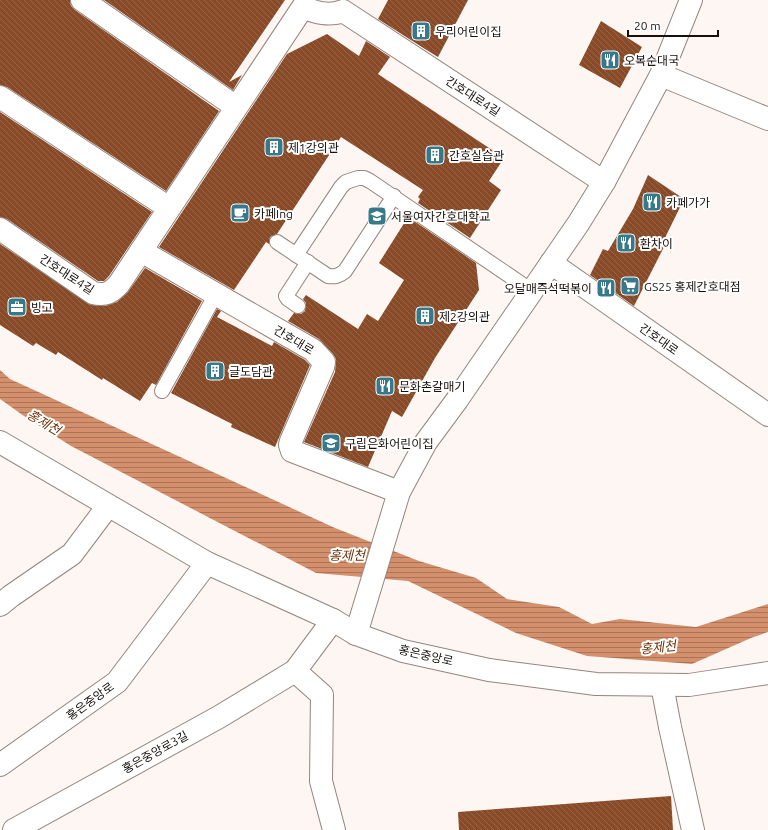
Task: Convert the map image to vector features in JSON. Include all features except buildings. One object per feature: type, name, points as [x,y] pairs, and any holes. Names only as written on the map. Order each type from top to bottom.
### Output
[{"type":"street","points":[[82,0],[236,107]]},
{"type":"street","points":[[358,628],[398,495],[426,442],[457,400],[578,224],[604,182],[661,75],[691,0]]},
{"type":"street","name":"간호대로4길","points":[[0,229],[93,294],[107,294],[114,290],[236,107],[297,4],[310,11],[333,14],[346,6],[604,182]]},
{"type":"street","points":[[661,75],[768,119]]},
{"type":"street","points":[[0,97],[169,208]]},
{"type":"street","name":"간호대로","points":[[141,251],[313,350],[324,362],[323,367],[291,441],[290,445],[292,452],[398,495]]},
{"type":"street","name":"간호대로","points":[[551,263],[768,415]]},
{"type":"street","name":"홍은중앙로","points":[[0,442],[207,563],[333,620],[358,628],[403,651],[489,670],[596,684],[689,685],[768,673]]},
{"type":"street","points":[[0,605],[72,554],[108,506]]},
{"type":"street","name":"홍은중앙로","points":[[0,765],[117,682],[207,563]]},
{"type":"street","name":"홍은중앙로3길","points":[[14,830],[219,717],[295,671],[333,620]]},
{"type":"street","points":[[295,671],[322,695],[321,780],[334,830]]},
{"type":"street","points":[[662,685],[693,830]]},
{"type":"lane","points":[[296,255],[341,187],[346,182],[358,178],[364,178],[394,196],[532,291]]},
{"type":"lane","points":[[277,242],[328,276],[334,277],[345,271],[394,196]]},
{"type":"lane","points":[[298,306],[286,296],[308,262]]},
{"type":"lane","points":[[162,391],[216,294]]},
{"type":"water","name":"홍제천","points":[[0,370],[10,379],[335,528],[419,561],[476,578],[507,599],[559,607],[592,624],[620,619],[696,627],[768,604],[768,632],[692,664],[587,656],[516,633],[408,581],[316,573],[71,446],[24,416],[0,399]]},
{"type":"place","name":"우리어린이집","points":[[421,31]]},
{"type":"place","name":"오복순대국","points":[[610,60]]},
{"type":"place","name":"제1강의관","points":[[274,147]]},
{"type":"place","name":"간호실습관","points":[[435,155]]},
{"type":"place","name":"카페가가","points":[[652,202]]},
{"type":"place","name":"카페Ing","points":[[240,213]]},
{"type":"place","name":"서울여자간호대학교","points":[[377,216]]},
{"type":"place","name":"환차이","points":[[626,243]]},
{"type":"place","name":"GS25 홍제간호대점","points":[[630,286]]},
{"type":"place","name":"오달매즉석떡볶이","points":[[606,288]]},
{"type":"place","name":"빙고","points":[[17,307]]},
{"type":"place","name":"제2강의관","points":[[425,316]]},
{"type":"place","name":"글도담관","points":[[215,371]]},
{"type":"place","name":"문화촌갈매기","points":[[385,386]]},
{"type":"place","name":"구립은화어린이집","points":[[331,443]]}]
